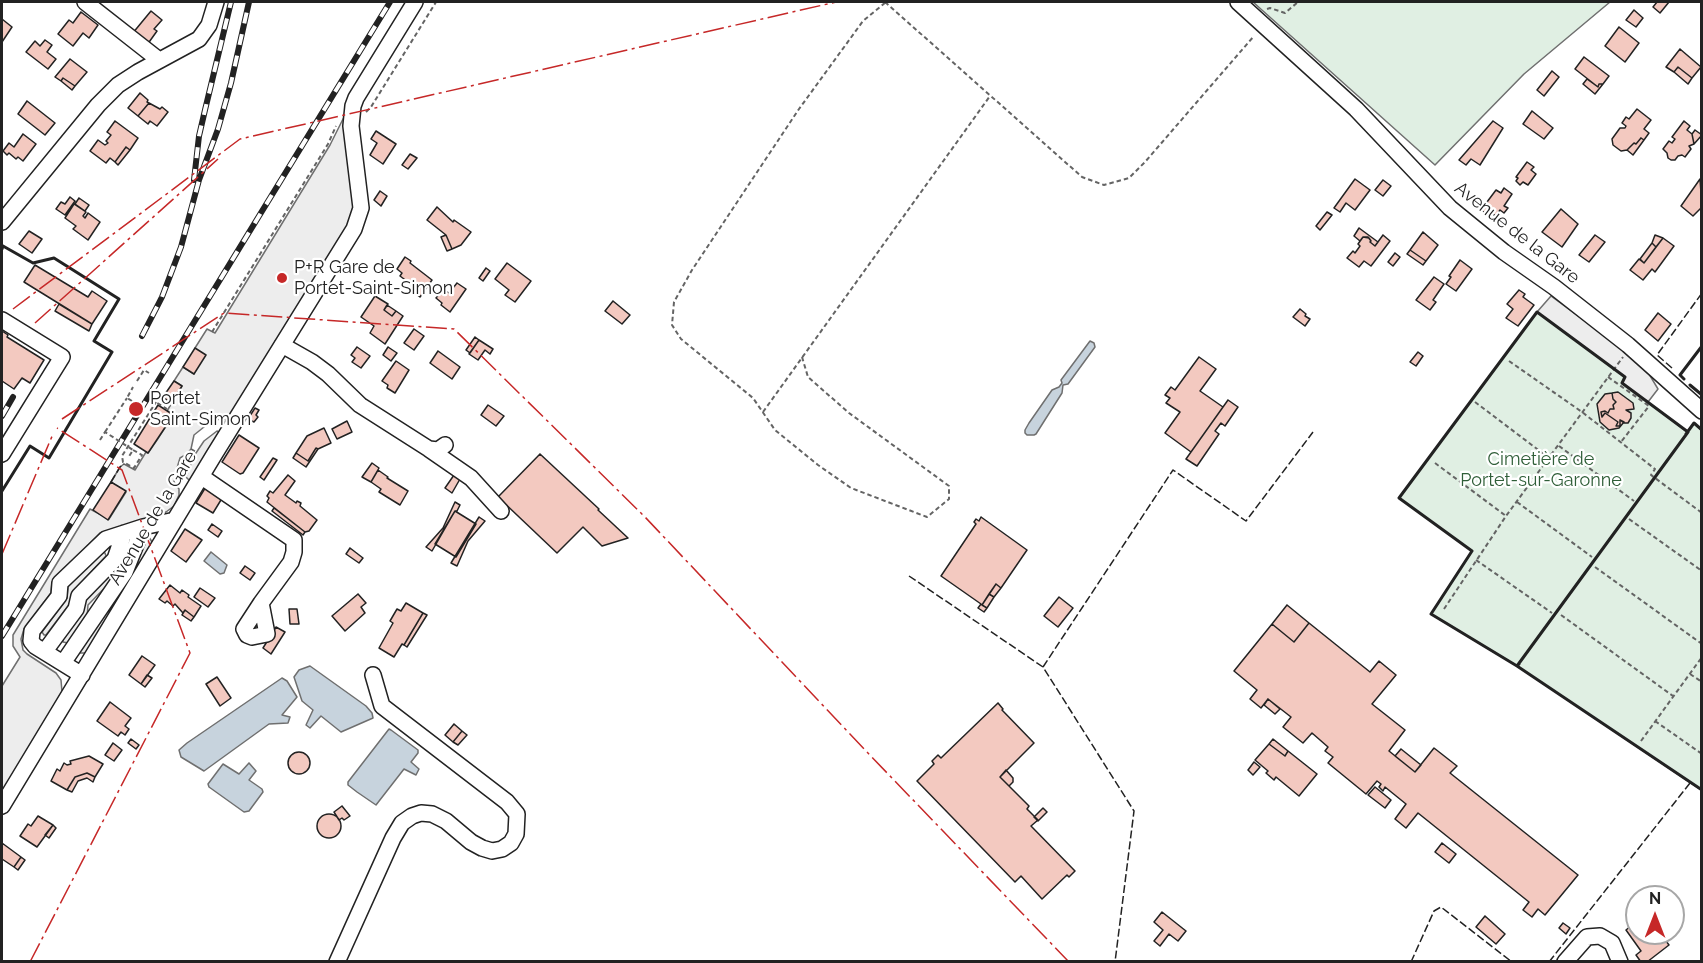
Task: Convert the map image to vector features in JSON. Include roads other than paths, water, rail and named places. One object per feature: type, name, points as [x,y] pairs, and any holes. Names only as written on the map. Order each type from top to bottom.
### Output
[{"type":"street","points":[[86,2],[159,60]]},
{"type":"street","points":[[2,222],[111,91],[159,60],[199,39],[209,25],[216,2]]},
{"type":"street","name":"Avenue de la Gare","points":[[2,806],[358,220],[361,208],[351,126],[352,113],[356,98],[415,2]]},
{"type":"street","name":"Avenue de la Gare","points":[[1238,2],[1356,109],[1450,208],[1633,350],[1701,411]]},
{"type":"street","points":[[2,320],[62,357],[2,454]]},
{"type":"street","points":[[282,345],[328,374],[360,405],[471,478],[501,511]]},
{"type":"street","points":[[429,449],[438,450],[445,445]]},
{"type":"street","points":[[202,477],[294,540],[291,562],[261,603]]},
{"type":"street","points":[[82,675],[33,643],[32,633],[59,596],[60,583],[101,542],[143,527],[175,520]]},
{"type":"street","points":[[63,663],[125,572],[143,527]]},
{"type":"street","points":[[45,651],[76,609],[79,596],[115,559],[124,533]]},
{"type":"street","points":[[337,962],[402,823],[421,813],[432,814],[446,821],[471,842],[492,851],[502,849],[511,843],[516,834],[517,814],[507,802],[382,706],[373,675]]},
{"type":"street","points":[[1565,962],[1587,937],[1600,936],[1612,943],[1620,962]]},
{"type":"railway","points":[[194,180],[199,136],[231,2]]},
{"type":"railway","points":[[142,336],[162,297],[181,247],[199,180],[218,129],[231,83],[249,2]]},
{"type":"railway","points":[[2,636],[390,2]]},
{"type":"railway","points":[[2,416],[13,397]]},
{"type":"place","name":"P+R Gare de Portet-Saint-Simon","points":[[282,278]]},
{"type":"place","name":"Portet Saint-Simon","points":[[136,409]]},
{"type":"park label","name":"Cimetière de Portet-sur-Garonne","points":[[1541,470]]}]
